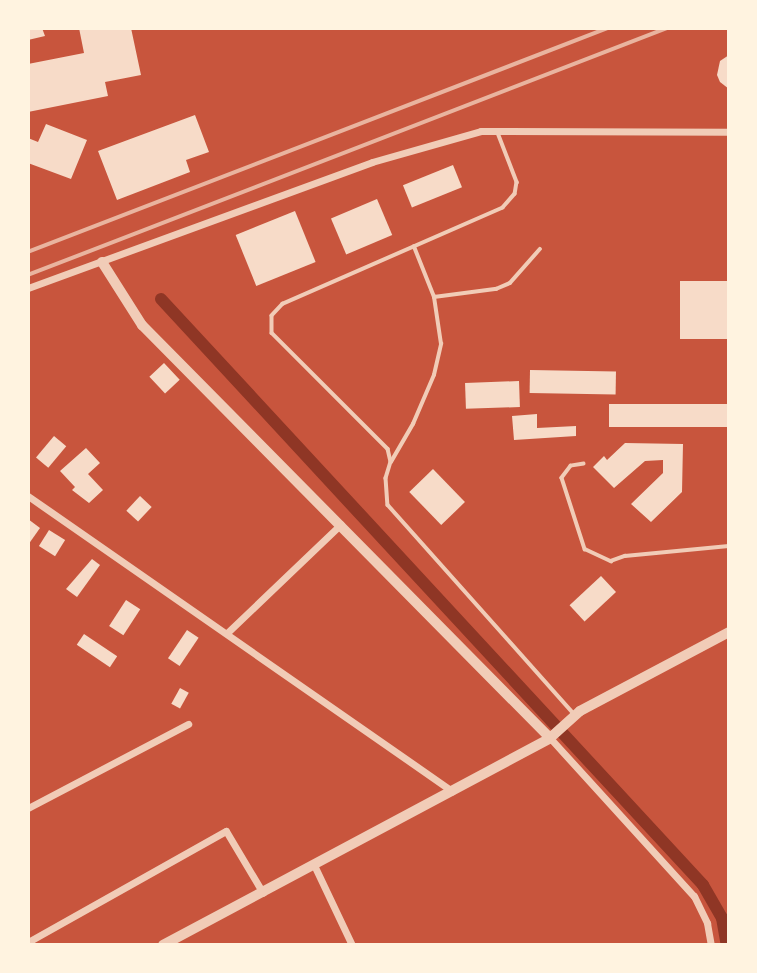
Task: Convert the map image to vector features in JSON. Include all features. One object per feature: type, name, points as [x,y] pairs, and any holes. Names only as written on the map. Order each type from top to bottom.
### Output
[{"type":"street","points":[[28,288],[372,162],[430,143],[481,131],[729,132]]},
{"type":"street","points":[[102,262],[142,325],[550,738],[694,896],[707,923],[711,945]]},
{"type":"street","points":[[28,496],[228,632],[452,791]]},
{"type":"street","points":[[228,632],[341,524]]},
{"type":"street","points":[[163,945],[550,738],[575,716],[729,632]]},
{"type":"street","points":[[28,807],[188,724]]},
{"type":"street","points":[[28,942],[226,831],[263,893]]},
{"type":"street","points":[[314,865],[352,945]]},
{"type":"lane","points":[[391,462],[388,449],[272,333],[272,316],[283,304],[503,208],[515,194],[517,182],[497,131]]},
{"type":"lane","points":[[414,247],[433,297],[442,344],[434,375],[413,424],[391,462],[386,478],[388,505],[575,716]]},
{"type":"lane","points":[[433,297],[496,289],[510,283],[540,249]]},
{"type":"lane","points":[[584,464],[571,466],[562,478],[584,549],[611,561],[625,556],[729,545]]},
{"type":"building","points":[[28,28],[42,28],[45,36],[28,40]]},
{"type":"building","points":[[79,28],[131,28],[141,75],[105,82],[108,96],[28,112],[28,64],[84,53]]},
{"type":"building","points":[[729,55],[729,89],[720,82],[717,75],[720,61]]},
{"type":"building","points":[[195,115],[209,152],[186,160],[190,172],[117,200],[98,151]]},
{"type":"building","points":[[46,124],[87,140],[71,179],[28,163],[28,138],[38,142]]},
{"type":"building","points":[[453,165],[462,187],[412,207],[403,185]]},
{"type":"building","points":[[377,199],[392,235],[346,254],[331,219]]},
{"type":"building","points":[[295,211],[316,262],[256,286],[236,235]]},
{"type":"building","points":[[680,281],[729,281],[729,339],[680,339]]},
{"type":"building","points":[[164,363],[180,380],[165,393],[149,377]]},
{"type":"building","points":[[530,370],[616,372],[616,394],[530,393]]},
{"type":"building","points":[[519,381],[520,407],[466,409],[465,383]]},
{"type":"building","points":[[609,404],[729,404],[729,427],[609,427]]},
{"type":"building","points":[[537,414],[537,428],[576,426],[576,436],[514,440],[512,416]]},
{"type":"building","points":[[54,436],[66,446],[48,468],[36,457]]},
{"type":"building","points":[[625,443],[683,444],[682,492],[651,522],[631,504],[663,473],[663,460],[645,461],[614,488],[593,467],[604,456],[607,460]]},
{"type":"building","points":[[86,448],[100,463],[88,474],[103,490],[89,503],[72,490],[75,487],[60,471]]},
{"type":"building","points":[[433,469],[465,502],[441,525],[409,492]]},
{"type":"building","points":[[140,496],[152,507],[138,522],[126,511]]},
{"type":"building","points":[[28,519],[40,528],[28,545]]},
{"type":"building","points":[[49,530],[65,540],[55,556],[39,546]]},
{"type":"building","points":[[92,559],[100,565],[77,597],[66,589]]},
{"type":"building","points":[[601,576],[616,592],[585,621],[570,605]]},
{"type":"building","points":[[126,600],[140,609],[123,635],[109,626]]},
{"type":"building","points":[[187,630],[199,638],[180,666],[168,658]]},
{"type":"building","points":[[84,634],[117,656],[110,667],[77,645]]},
{"type":"building","points":[[180,688],[189,693],[180,709],[171,704]]},
{"type":"waterway","points":[[161,299],[703,885],[722,918],[727,945]]},
{"type":"railway","points":[[28,252],[608,28]]},
{"type":"railway","points":[[28,275],[667,28]]}]
